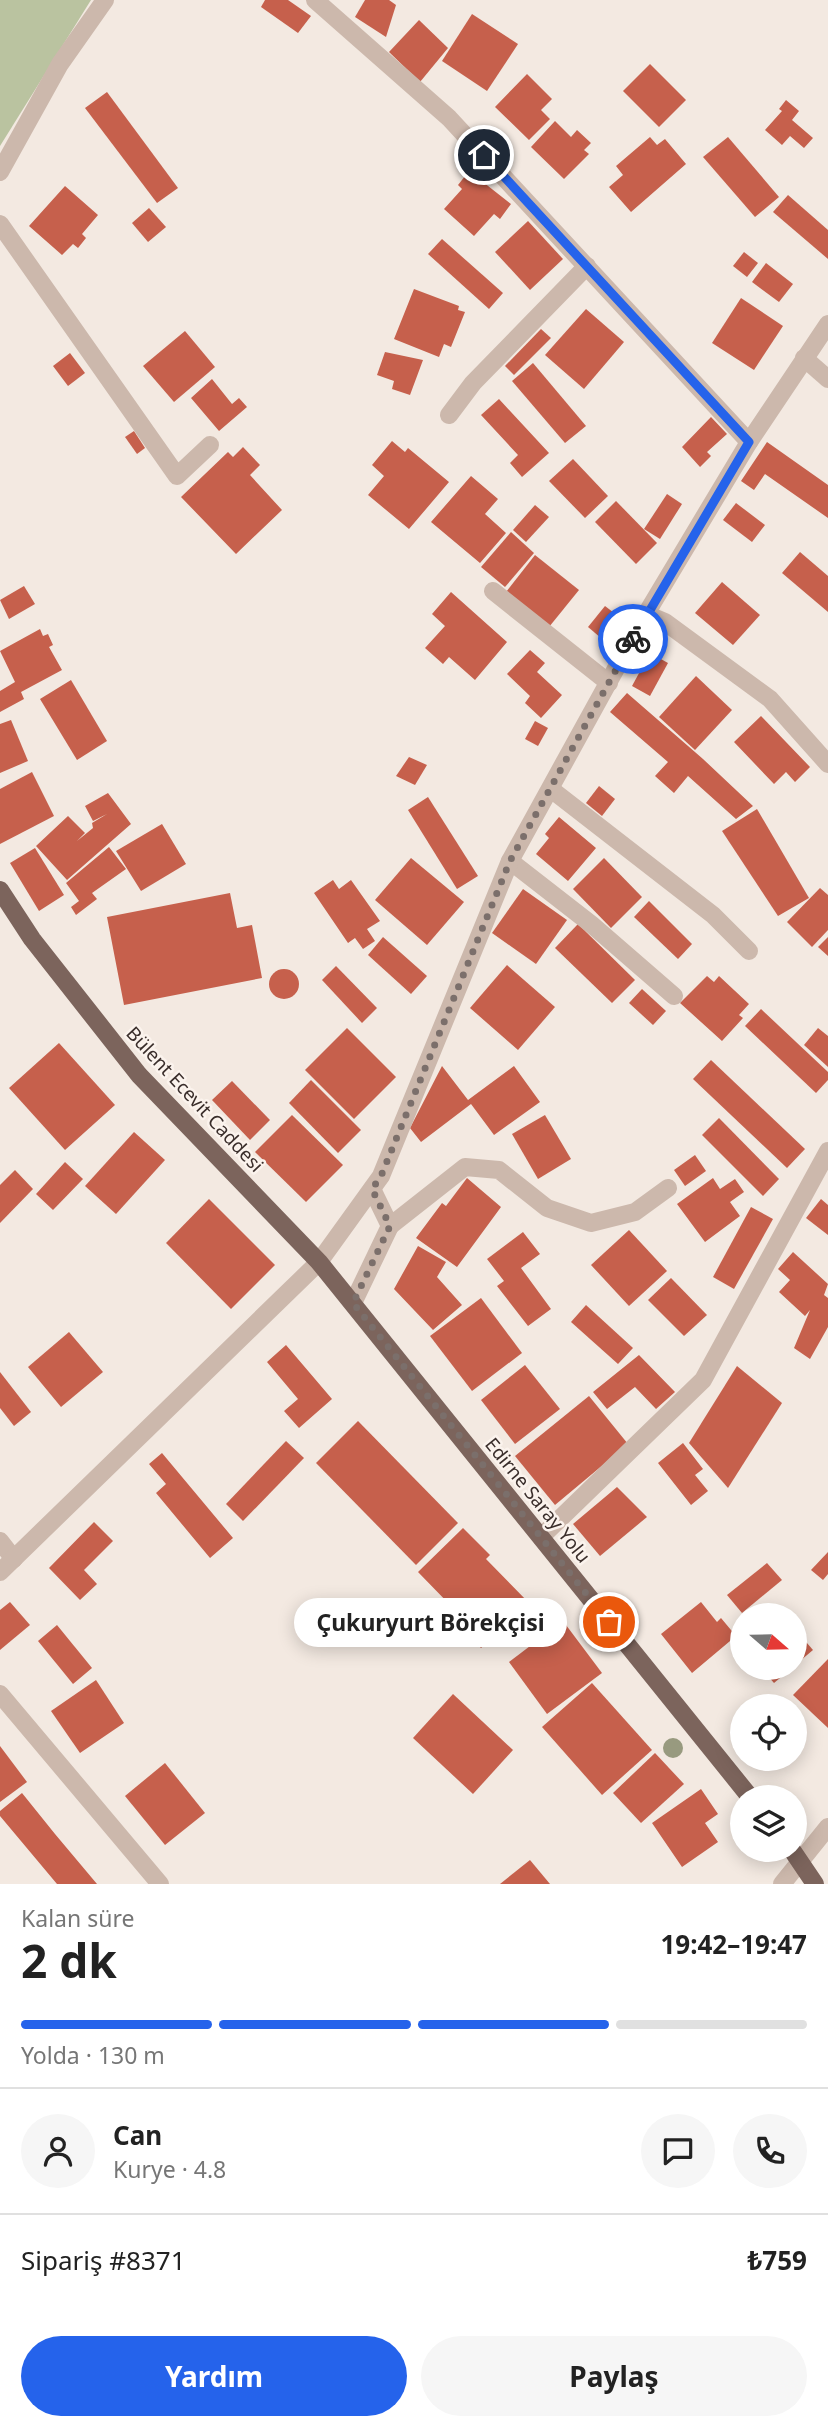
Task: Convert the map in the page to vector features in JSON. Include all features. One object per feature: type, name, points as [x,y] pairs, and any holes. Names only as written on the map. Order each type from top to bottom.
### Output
[{"type":"main road","name":"Bülent Ecevit Caddesi","points":[[0,890],[32,939],[139,1074],[319,1262]]},
{"type":"main road","name":"Edirne Saray Yolu","points":[[319,1262],[740,1785]]},
{"type":"main road","points":[[801,1862],[815,1884]]},
{"type":"street","points":[[0,172],[60,64],[105,0]]},
{"type":"street","points":[[314,0],[449,118],[749,442]]},
{"type":"street","points":[[0,224],[177,476],[210,445]]},
{"type":"street","points":[[449,415],[474,383],[587,265]]},
{"type":"street","points":[[0,1572],[319,1262],[381,1176],[510,861],[552,790],[646,614],[749,442],[828,324]]},
{"type":"street","points":[[804,358],[828,379]]},
{"type":"street","points":[[493,591],[609,683]]},
{"type":"street","points":[[646,614],[664,622],[770,699],[828,764]]},
{"type":"street","points":[[552,790],[713,915],[749,951]]},
{"type":"street","points":[[510,861],[591,924],[674,996]]},
{"type":"street","points":[[541,1537],[703,1380],[828,1152]]},
{"type":"street","points":[[353,1303],[390,1226],[465,1167],[499,1170],[547,1208],[591,1223],[635,1212],[668,1188]]},
{"type":"street","points":[[372,1189],[390,1226]]},
{"type":"street","points":[[0,1541],[15,1559]]},
{"type":"street","points":[[0,1694],[160,1884]]},
{"type":"street","points":[[807,1846],[828,1827]]},
{"type":"street","points":[[782,1884],[793,1862]]},
{"type":"green space","points":[[0,0],[91,0],[0,146]]},
{"type":"building","points":[[265,0],[288,0],[311,16],[298,33],[261,7]]},
{"type":"building","points":[[365,0],[389,0],[396,5],[386,37],[355,17]]},
{"type":"building","points":[[472,14],[518,44],[487,91],[442,61]]},
{"type":"building","points":[[419,20],[448,48],[420,82],[389,52]]},
{"type":"building","points":[[650,64],[686,100],[659,127],[623,91]]},
{"type":"building","points":[[527,74],[552,99],[541,110],[550,119],[529,140],[495,107]]},
{"type":"building","points":[[107,92],[178,188],[157,203],[85,108]]},
{"type":"building","points":[[786,100],[799,111],[792,120],[813,138],[804,148],[790,136],[782,145],[765,130],[782,111],[779,109]]},
{"type":"building","points":[[555,121],[571,137],[577,130],[591,143],[584,150],[589,154],[564,179],[531,147]]},
{"type":"building","points":[[650,137],[657,145],[665,139],[686,164],[631,212],[609,187],[623,175],[616,166]]},
{"type":"building","points":[[728,137],[779,197],[755,217],[703,157]]},
{"type":"building","points":[[469,171],[511,204],[500,219],[494,214],[474,236],[444,209],[462,189],[458,185]]},
{"type":"building","points":[[65,186],[98,215],[82,234],[86,238],[78,248],[73,244],[62,255],[29,226]]},
{"type":"building","points":[[788,195],[828,230],[828,259],[773,212]]},
{"type":"building","points":[[149,208],[166,227],[148,242],[132,223]]},
{"type":"building","points":[[528,221],[563,259],[530,290],[495,252]]},
{"type":"building","points":[[442,239],[503,293],[489,309],[428,254]]},
{"type":"building","points":[[744,252],[758,263],[747,277],[733,266]]},
{"type":"building","points":[[766,263],[793,284],[779,302],[752,282]]},
{"type":"building","points":[[414,289],[459,306],[458,310],[465,312],[451,347],[444,344],[439,357],[394,339]]},
{"type":"building","points":[[741,298],[783,326],[754,370],[712,343]]},
{"type":"building","points":[[586,309],[624,342],[584,389],[545,355]]},
{"type":"building","points":[[541,329],[551,338],[514,375],[505,366]]},
{"type":"building","points":[[185,331],[215,367],[174,402],[143,366]]},
{"type":"building","points":[[385,352],[423,360],[410,395],[392,389],[394,381],[377,375]]},
{"type":"building","points":[[70,353],[85,373],[68,386],[53,366]]},
{"type":"building","points":[[533,363],[586,426],[565,443],[512,381]]},
{"type":"building","points":[[212,379],[232,404],[239,398],[247,407],[219,431],[191,398]]},
{"type":"building","points":[[499,399],[549,453],[522,477],[510,463],[518,455],[481,415]]},
{"type":"building","points":[[711,417],[727,434],[707,452],[711,456],[700,467],[682,447]]},
{"type":"building","points":[[134,431],[145,448],[137,454],[125,437]]},
{"type":"building","points":[[392,441],[405,452],[408,448],[449,482],[409,529],[368,495],[384,476],[372,465]]},
{"type":"building","points":[[767,442],[828,485],[828,518],[765,474],[754,490],[741,481]]},
{"type":"building","points":[[243,447],[260,465],[250,475],[282,510],[236,554],[181,497],[228,452],[233,457]]},
{"type":"building","points":[[573,459],[608,496],[585,518],[549,481]]},
{"type":"building","points":[[471,476],[498,499],[485,514],[506,533],[480,563],[431,522]]},
{"type":"building","points":[[667,494],[682,504],[660,539],[644,529]]},
{"type":"building","points":[[616,501],[657,543],[636,564],[595,522]]},
{"type":"building","points":[[736,503],[765,525],[752,542],[723,520]]},
{"type":"building","points":[[535,505],[549,517],[526,542],[513,530]]},
{"type":"building","points":[[511,532],[534,553],[505,587],[481,567]]},
{"type":"building","points":[[800,552],[828,576],[828,612],[782,573]]},
{"type":"building","points":[[535,555],[579,590],[549,627],[506,592]]},
{"type":"building","points":[[722,582],[760,615],[733,645],[695,613]]},
{"type":"building","points":[[24,586],[35,604],[9,619],[0,600]]},
{"type":"building","points":[[451,592],[507,642],[475,680],[449,657],[443,664],[425,648],[445,626],[432,614]]},
{"type":"building","points":[[605,606],[618,616],[601,638],[588,627]]},
{"type":"building","points":[[40,629],[43,636],[48,634],[53,645],[49,647],[62,670],[21,692],[24,699],[0,712],[0,691],[15,682],[0,651]]},
{"type":"building","points":[[530,650],[545,663],[537,672],[562,695],[541,718],[525,703],[530,696],[507,674]]},
{"type":"building","points":[[650,653],[668,663],[650,696],[632,686]]},
{"type":"building","points":[[696,676],[732,710],[695,750],[659,717]]},
{"type":"building","points":[[71,680],[107,741],[77,760],[40,699]]},
{"type":"building","points":[[627,693],[753,806],[736,819],[688,776],[674,793],[655,776],[668,762],[610,712]]},
{"type":"building","points":[[761,716],[810,767],[795,782],[786,772],[774,784],[734,742]]},
{"type":"building","points":[[11,720],[28,761],[0,773],[0,724]]},
{"type":"building","points":[[535,721],[548,728],[538,746],[525,739]]},
{"type":"building","points":[[409,757],[427,765],[415,785],[396,776]]},
{"type":"building","points":[[32,772],[54,816],[0,844],[0,789]]},
{"type":"building","points":[[599,786],[615,799],[602,816],[586,803]]},
{"type":"building","points":[[108,793],[131,824],[67,880],[36,846],[68,816],[85,833],[77,841],[93,828],[92,823],[107,814],[93,821],[85,806]]},
{"type":"building","points":[[428,797],[478,876],[457,889],[408,810]]},
{"type":"building","points":[[757,809],[809,898],[778,916],[722,831]]},
{"type":"building","points":[[559,817],[596,848],[568,881],[536,854],[549,838],[545,834]]},
{"type":"building","points":[[162,824],[186,864],[141,891],[116,851]]},
{"type":"building","points":[[109,847],[126,869],[92,893],[97,899],[76,915],[71,907],[79,901],[66,883]]},
{"type":"building","points":[[35,848],[64,895],[39,911],[10,863]]},
{"type":"building","points":[[411,858],[464,902],[427,945],[375,900]]},
{"type":"building","points":[[604,858],[642,897],[611,928],[573,889]]},
{"type":"building","points":[[333,880],[339,889],[351,880],[380,921],[367,929],[375,941],[363,949],[355,938],[348,943],[314,893]]},
{"type":"building","points":[[820,888],[828,895],[828,930],[812,947],[787,922]]},
{"type":"building","points":[[523,889],[567,920],[536,964],[492,933]]},
{"type":"building","points":[[230,893],[237,928],[252,925],[262,978],[124,1005],[107,917]]},
{"type":"building","points":[[649,901],[692,944],[678,959],[634,917]]},
{"type":"building","points":[[578,924],[635,980],[612,1003],[555,948]]},
{"type":"building","points":[[383,937],[427,976],[411,994],[368,955]]},
{"type":"building","points":[[828,937],[828,956],[818,947]]},
{"type":"building","points":[[507,965],[555,1007],[518,1050],[470,1008]]},
{"type":"building","points":[[336,966],[377,1008],[362,1023],[322,980]]},
{"type":"building","points":[[284,969],[294,974],[299,984],[294,994],[284,999],[274,994],[269,984],[274,974]]},
{"type":"building","points":[[707,976],[714,982],[719,976],[749,1004],[739,1015],[743,1018],[722,1041],[680,1003]]},
{"type":"building","points":[[642,989],[666,1011],[653,1025],[629,1003]]},
{"type":"building","points":[[761,1009],[828,1072],[828,1080],[816,1093],[745,1026]]},
{"type":"building","points":[[347,1028],[396,1077],[354,1119],[305,1070]]},
{"type":"building","points":[[818,1028],[828,1036],[828,1067],[804,1045]]},
{"type":"building","points":[[59,1043],[115,1105],[65,1150],[9,1088]]},
{"type":"building","points":[[711,1060],[805,1149],[787,1168],[693,1079]]},
{"type":"building","points":[[442,1066],[468,1100],[514,1066],[540,1102],[494,1135],[471,1104],[421,1142],[410,1128]]},
{"type":"building","points":[[311,1080],[361,1130],[338,1153],[289,1103]]},
{"type":"building","points":[[232,1081],[270,1120],[250,1140],[212,1100]]},
{"type":"building","points":[[292,1115],[343,1165],[306,1202],[255,1152]]},
{"type":"building","points":[[545,1115],[571,1159],[538,1179],[512,1134]]},
{"type":"building","points":[[719,1118],[779,1179],[763,1196],[702,1135]]},
{"type":"building","points":[[134,1132],[165,1160],[116,1214],[85,1186]]},
{"type":"building","points":[[695,1155],[706,1171],[685,1186],[674,1170]]},
{"type":"building","points":[[65,1162],[83,1179],[53,1210],[36,1194]]},
{"type":"building","points":[[15,1170],[33,1189],[0,1223],[0,1185]]},
{"type":"building","points":[[467,1178],[501,1207],[457,1267],[416,1238],[442,1203],[446,1206]]},
{"type":"building","points":[[713,1178],[720,1189],[735,1179],[744,1192],[730,1202],[740,1216],[705,1242],[677,1204]]},
{"type":"building","points":[[209,1199],[275,1265],[231,1309],[166,1243]]},
{"type":"building","points":[[821,1199],[828,1205],[828,1235],[806,1218]]},
{"type":"building","points":[[751,1207],[773,1219],[734,1289],[713,1277]]},
{"type":"building","points":[[629,1230],[667,1271],[629,1306],[591,1265]]},
{"type":"building","points":[[523,1232],[540,1254],[521,1268],[551,1309],[528,1326],[497,1286],[504,1281],[487,1259]]},
{"type":"building","points":[[418,1246],[446,1262],[437,1277],[462,1305],[433,1330],[394,1289]]},
{"type":"building","points":[[793,1252],[828,1284],[824,1295],[828,1298],[828,1327],[810,1359],[794,1348],[810,1310],[805,1316],[779,1292],[790,1280],[778,1269]]},
{"type":"building","points":[[671,1278],[707,1315],[684,1336],[648,1300]]},
{"type":"building","points":[[481,1298],[522,1353],[472,1391],[430,1336]]},
{"type":"building","points":[[586,1305],[633,1348],[618,1364],[571,1322]]},
{"type":"building","points":[[69,1332],[103,1372],[61,1407],[28,1367]]},
{"type":"building","points":[[286,1345],[332,1399],[299,1428],[284,1411],[298,1399],[267,1362]]},
{"type":"building","points":[[639,1355],[675,1392],[656,1409],[635,1387],[607,1409],[593,1392]]},
{"type":"building","points":[[525,1365],[560,1409],[515,1444],[481,1400]]},
{"type":"building","points":[[737,1366],[782,1403],[728,1488],[689,1443]]},
{"type":"building","points":[[0,1372],[31,1412],[14,1426],[0,1408]]},
{"type":"building","points":[[589,1396],[628,1444],[555,1505],[515,1456]]},
{"type":"building","points":[[358,1421],[458,1523],[416,1565],[316,1463]]},
{"type":"building","points":[[286,1441],[304,1458],[243,1521],[226,1504]]},
{"type":"building","points":[[683,1443],[703,1469],[695,1475],[708,1491],[691,1505],[658,1463]]},
{"type":"building","points":[[162,1453],[233,1538],[210,1558],[156,1493],[166,1484],[149,1464]]},
{"type":"building","points":[[617,1487],[647,1517],[600,1556],[573,1524]]},
{"type":"building","points":[[94,1522],[113,1541],[84,1570],[97,1584],[80,1600],[49,1568]]},
{"type":"building","points":[[463,1528],[490,1555],[486,1559],[529,1603],[481,1648],[448,1613],[453,1608],[418,1572]]},
{"type":"building","points":[[828,1552],[828,1574],[823,1580],[811,1570]]},
{"type":"building","points":[[767,1563],[782,1580],[754,1603],[734,1603],[727,1595]]},
{"type":"building","points":[[10,1602],[30,1625],[0,1650],[0,1610]]},
{"type":"building","points":[[701,1602],[717,1622],[721,1618],[730,1629],[730,1641],[692,1673],[661,1634]]},
{"type":"building","points":[[563,1621],[602,1673],[547,1714],[509,1662]]},
{"type":"building","points":[[57,1625],[92,1668],[73,1684],[38,1641]]},
{"type":"building","points":[[807,1643],[813,1650],[807,1655]]},
{"type":"building","points":[[828,1659],[828,1728],[807,1708],[807,1694],[794,1694]]},
{"type":"building","points":[[96,1680],[124,1723],[80,1753],[51,1711]]},
{"type":"building","points":[[592,1683],[652,1750],[602,1795],[542,1727]]},
{"type":"building","points":[[453,1694],[513,1750],[473,1794],[413,1738]]},
{"type":"building","points":[[0,1746],[27,1782],[0,1802]]},
{"type":"building","points":[[655,1753],[684,1784],[641,1823],[613,1793]]},
{"type":"building","points":[[165,1763],[205,1813],[165,1845],[125,1796]]},
{"type":"building","points":[[701,1789],[718,1814],[705,1823],[718,1842],[682,1867],[652,1823]]},
{"type":"building","points":[[22,1793],[97,1884],[57,1884],[0,1816],[0,1811]]},
{"type":"building","points":[[530,1860],[550,1884],[500,1884]]},
{"type":"way so far","points":[[609,1622],[353,1303],[390,1226],[372,1189],[381,1176],[510,861],[552,790],[633,639]]},
{"type":"place","name":"Çukuryurt Börekçisi","points":[[609,1622]]},
{"type":"route","points":[[484,155],[749,442],[633,639]]}]
